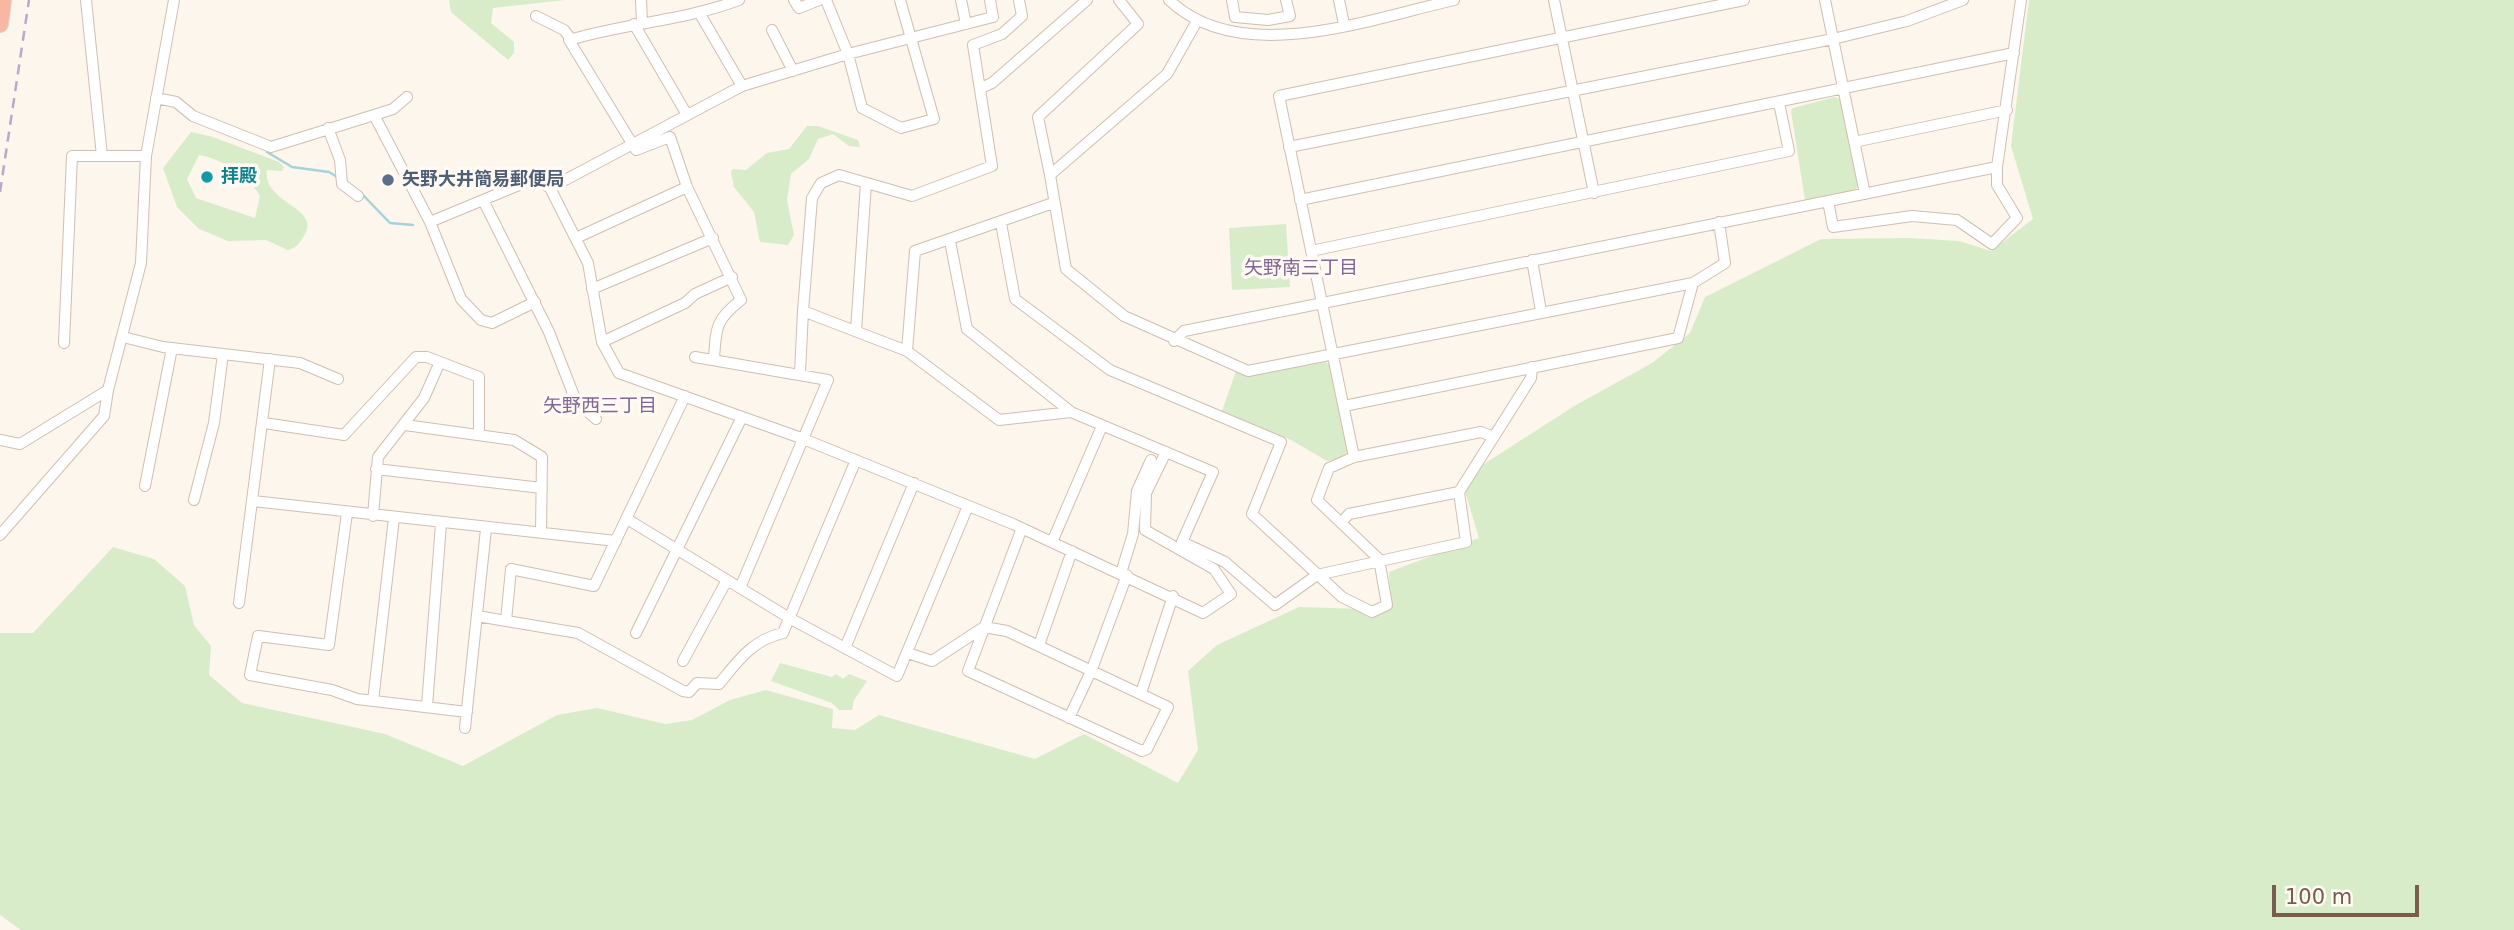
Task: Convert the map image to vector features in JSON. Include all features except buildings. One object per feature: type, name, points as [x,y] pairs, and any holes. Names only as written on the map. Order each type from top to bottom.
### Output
[{"type":"highway","points":[[0,24],[4,0]]},
{"type":"street","points":[[86,0],[102,156]]},
{"type":"street","points":[[0,535],[104,416],[108,390],[141,263],[146,156],[174,0]]},
{"type":"street","points":[[641,0],[638,23],[686,113]]},
{"type":"street","points":[[571,39],[638,23],[700,14],[739,0]]},
{"type":"street","points":[[794,0],[799,8],[820,0]]},
{"type":"street","points":[[826,0],[848,54],[862,107],[901,128],[934,119],[900,0]]},
{"type":"street","points":[[961,0],[966,24]]},
{"type":"street","points":[[550,188],[686,113],[742,86],[848,54],[993,17],[990,0]]},
{"type":"street","points":[[800,373],[812,198],[821,183],[839,175],[912,196],[992,166],[973,45],[1002,33],[1022,16],[1019,0]]},
{"type":"street","points":[[981,89],[992,83],[1087,0]]},
{"type":"street","points":[[1118,0],[1139,24],[1038,117],[1066,270],[1124,316],[1174,341],[1248,371],[1693,283],[1725,263],[1719,222]]},
{"type":"street","points":[[1170,0],[1197,21],[1237,34],[1261,37],[1344,24],[1454,0]]},
{"type":"street","points":[[1232,0],[1235,17],[1268,20],[1290,16],[1286,0]]},
{"type":"street","points":[[1339,0],[1344,24]]},
{"type":"street","points":[[1554,0],[1594,193]]},
{"type":"street","points":[[1354,457],[1279,96],[1744,0]]},
{"type":"street","points":[[1825,0],[1865,194]]},
{"type":"street","points":[[1289,147],[1833,39],[1907,21],[1963,0]]},
{"type":"street","points":[[1828,201],[1833,227],[1912,216],[1957,220],[1992,244],[2017,218],[1997,185],[1997,167],[2021,0]]},
{"type":"street","points":[[700,14],[742,86]]},
{"type":"street","points":[[536,16],[564,30],[571,39],[569,40],[636,150],[670,138],[687,187],[732,276],[741,300],[721,315],[716,328],[714,360]]},
{"type":"street","points":[[1050,175],[1167,74],[1197,21]]},
{"type":"street","points":[[772,30],[793,72]]},
{"type":"street","points":[[1300,200],[1844,91],[2014,53]]},
{"type":"street","points":[[156,98],[176,102],[193,116],[271,147],[393,109],[407,97]]},
{"type":"street","points":[[1311,251],[1789,151],[1779,103]]},
{"type":"street","points":[[1854,142],[2007,110]]},
{"type":"street","points":[[374,115],[430,222],[461,299],[481,320],[492,323],[535,302]]},
{"type":"street","points":[[328,128],[340,160],[342,184],[358,195]]},
{"type":"street","points":[[64,343],[72,156],[146,156]]},
{"type":"street","points":[[1174,341],[1184,331],[1997,167]]},
{"type":"street","points":[[430,222],[536,178],[550,188],[589,263],[602,342],[620,373],[801,438],[914,483],[1022,528],[1172,596],[1203,613],[1231,594],[1214,569],[1145,530],[1146,493],[1166,452]]},
{"type":"street","points":[[856,331],[866,183]]},
{"type":"street","points":[[576,239],[687,187]]},
{"type":"street","points":[[483,200],[535,302],[576,401],[596,419]]},
{"type":"street","points":[[907,351],[915,251],[1053,203]]},
{"type":"street","points":[[1001,223],[1015,299],[1110,370],[1281,442],[1252,514],[1342,597],[1372,612],[1387,605],[1378,559],[1317,500],[1329,468],[1354,457],[1481,432],[1491,436]]},
{"type":"street","points":[[592,289],[713,238]]},
{"type":"street","points":[[950,241],[967,329],[1071,412],[1213,472],[1182,542],[1225,562],[1275,605],[1317,575],[1378,559],[1466,542],[1459,492],[1491,436],[1531,378],[1532,368]]},
{"type":"street","points":[[1532,260],[1541,311]]},
{"type":"street","points":[[602,342],[685,303],[695,294],[732,276]]},
{"type":"street","points":[[1344,406],[1678,338],[1693,283]]},
{"type":"street","points":[[803,311],[907,351],[999,420],[1071,412]]},
{"type":"street","points":[[123,337],[172,348],[300,363],[338,379]]},
{"type":"street","points":[[145,486],[172,348]]},
{"type":"street","points":[[194,500],[214,423],[223,354]]},
{"type":"street","points":[[264,423],[344,435],[416,357],[427,357],[479,377],[479,434]]},
{"type":"street","points":[[695,357],[800,373],[828,380],[801,438],[740,588]]},
{"type":"street","points":[[239,603],[264,423],[270,359]]},
{"type":"street","points":[[373,516],[378,457],[424,398],[440,362]]},
{"type":"street","points":[[0,440],[20,444],[108,390]]},
{"type":"street","points":[[506,621],[511,569],[594,586],[685,396]]},
{"type":"street","points":[[636,633],[742,417]]},
{"type":"street","points":[[405,425],[513,440],[542,457],[541,533]]},
{"type":"street","points":[[1052,542],[1102,426]]},
{"type":"street","points":[[477,616],[578,633],[689,692],[697,683],[719,684],[751,647],[766,637],[783,633],[856,460]]},
{"type":"street","points":[[1069,718],[1092,669],[1124,574],[1133,534],[1137,491],[1151,460]]},
{"type":"street","points":[[376,468],[542,488]]},
{"type":"street","points":[[845,648],[914,483]]},
{"type":"street","points":[[1341,523],[1349,514],[1459,492]]},
{"type":"street","points":[[253,501],[394,519],[616,541]]},
{"type":"street","points":[[627,519],[791,619],[897,676],[968,506]]},
{"type":"street","points":[[347,513],[329,645],[258,636],[250,675],[373,701],[467,712]]},
{"type":"street","points":[[373,701],[394,519]]},
{"type":"street","points":[[427,706],[441,524]]},
{"type":"street","points":[[908,653],[932,661],[984,627],[1007,631],[1168,707],[1147,749],[1142,751],[968,670],[984,627],[1022,528]]},
{"type":"street","points":[[465,728],[486,529]]},
{"type":"street","points":[[1039,645],[1072,551]]},
{"type":"street","points":[[683,661],[727,580]]},
{"type":"street","points":[[1141,693],[1172,596]]},
{"type":"green space","points":[[449,0],[565,0],[493,8],[491,23],[514,42],[514,53],[508,60],[451,12]]},
{"type":"green space","points":[[2029,0],[2514,0],[2514,930],[21,930],[0,915],[0,633],[33,633],[113,547],[154,559],[185,586],[194,625],[211,646],[209,675],[242,703],[385,734],[463,766],[557,715],[597,708],[665,724],[692,720],[730,700],[766,690],[833,709],[832,728],[855,730],[879,715],[1035,759],[1084,734],[1178,783],[1198,750],[1188,671],[1217,645],[1299,607],[1391,610],[1389,572],[1479,538],[1465,491],[1476,469],[1576,405],[1652,363],[1690,333],[1705,297],[1821,239],[1909,238],[1959,241],[1991,251],[2033,219],[2011,146]]},
{"type":"green space","points":[[1835,97],[1841,100],[1858,186],[1854,191],[1805,200],[1791,111],[1793,108]]},
{"type":"green space","points":[[807,126],[818,126],[858,140],[860,147],[849,146],[833,134],[818,139],[809,159],[791,174],[787,200],[794,235],[788,245],[760,242],[754,212],[734,187],[731,172],[733,169],[746,170],[767,153],[789,149]]},
{"type":"green space","points":[[191,132],[213,137],[279,162],[284,167],[282,171],[267,170],[268,181],[273,191],[306,218],[308,226],[304,236],[297,245],[288,250],[266,240],[228,241],[199,229],[177,207],[163,168]],"holes":[[[199,155],[217,160],[249,182],[260,196],[255,218],[196,198],[187,179]]]},
{"type":"green space","points":[[1286,224],[1290,287],[1232,290],[1229,228]]},
{"type":"green space","points":[[1325,362],[1331,365],[1348,451],[1344,457],[1327,461],[1291,440],[1222,411],[1236,371],[1249,376]]},
{"type":"green space","points":[[780,663],[832,677],[836,674],[843,679],[849,674],[867,681],[854,700],[852,710],[839,710],[832,703],[771,681]]},
{"type":"waterway","points":[[267,152],[292,167],[329,172],[339,178]]},
{"type":"waterway","points":[[362,194],[390,223],[413,225]]},
{"type":"railway","points":[[0,192],[29,0]]},
{"type":"place","name":"拝殿","points":[[207,177]]},
{"type":"place","name":"矢野大井簡易郵便局","points":[[388,180]]},
{"type":"district","name":"矢野南三丁目","points":[[1301,269]]},
{"type":"district","name":"矢野西三丁目","points":[[600,407]]}]
